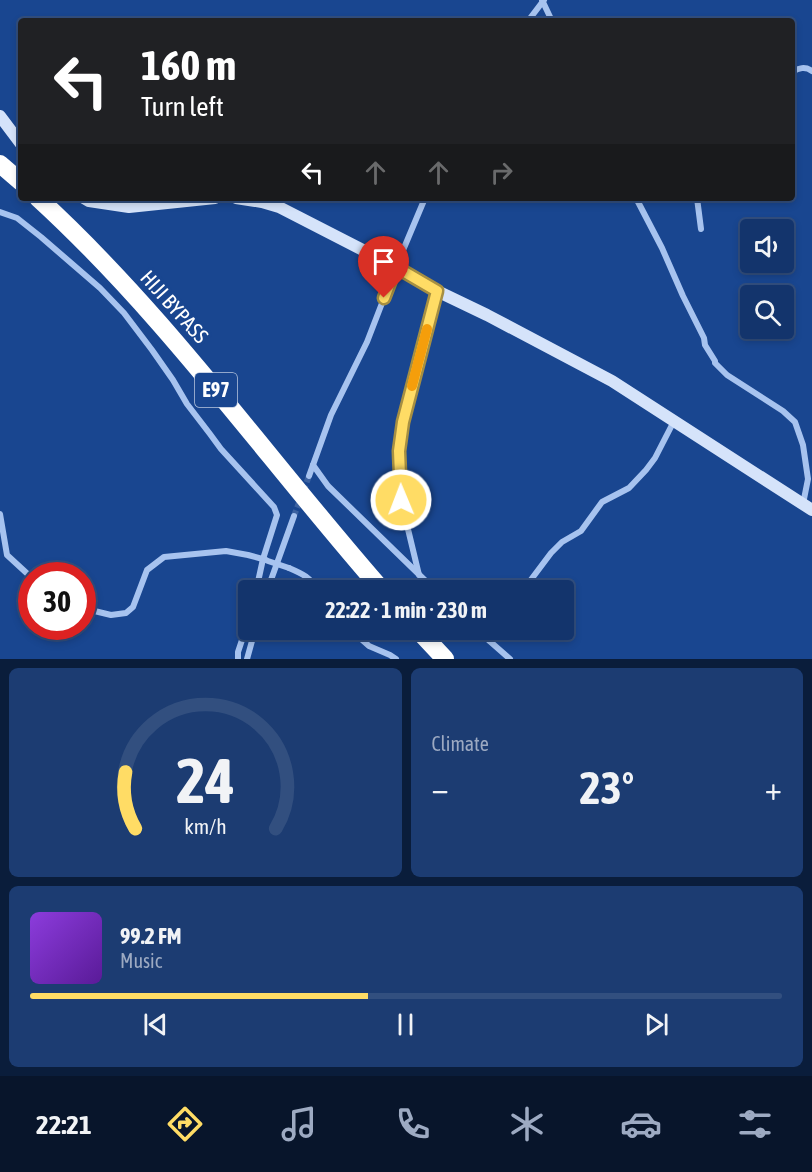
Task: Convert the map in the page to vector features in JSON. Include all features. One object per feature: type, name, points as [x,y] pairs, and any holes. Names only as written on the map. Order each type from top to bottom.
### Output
[{"type":"highway","points":[[0,164],[18,179]]},
{"type":"highway","name":"HIJI BYPASS","points":[[41,201],[142,303],[372,580]]},
{"type":"highway","points":[[427,640],[445,659]]},
{"type":"street","points":[[530,18],[543,0]]},
{"type":"street","points":[[543,0],[551,18]]},
{"type":"street","points":[[795,70],[808,68],[812,71]]},
{"type":"street","points":[[0,116],[18,140]]},
{"type":"street","points":[[89,201],[129,207],[186,201]]},
{"type":"street","points":[[256,201],[279,207],[612,381],[807,507]]},
{"type":"street","points":[[309,476],[332,415],[368,342],[424,201]]},
{"type":"street","points":[[638,201],[715,363],[727,375],[783,411],[795,422],[802,444],[808,479],[807,507]]},
{"type":"street","points":[[697,201],[701,229]]},
{"type":"street","points":[[0,212],[17,218],[41,237],[100,288],[124,313],[221,449],[274,507],[277,515],[260,580]]},
{"type":"street","points":[[419,575],[401,500],[399,451],[403,422],[437,291]]},
{"type":"street","points":[[530,580],[562,542],[581,531],[602,502],[628,488],[646,470],[655,458],[674,421]]},
{"type":"street","points":[[314,465],[328,486],[424,580]]},
{"type":"street","points":[[0,514],[7,555],[18,565]]},
{"type":"street","points":[[271,580],[294,516]]},
{"type":"street","points":[[96,611],[111,615],[126,613],[133,607],[147,570],[164,557],[226,550],[266,560],[303,573],[310,580]]},
{"type":"street","points":[[238,659],[242,640]]},
{"type":"street","points":[[247,659],[252,640]]},
{"type":"street","points":[[362,640],[369,646],[396,659]]},
{"type":"street","points":[[490,641],[508,659]]},
{"type":"tunnel","points":[[294,516],[309,476]]},
{"type":"slow traffic","points":[[412,386],[427,329]]},
{"type":"route","points":[[384,298],[396,267],[437,291],[403,422],[399,451],[401,500]]}]
